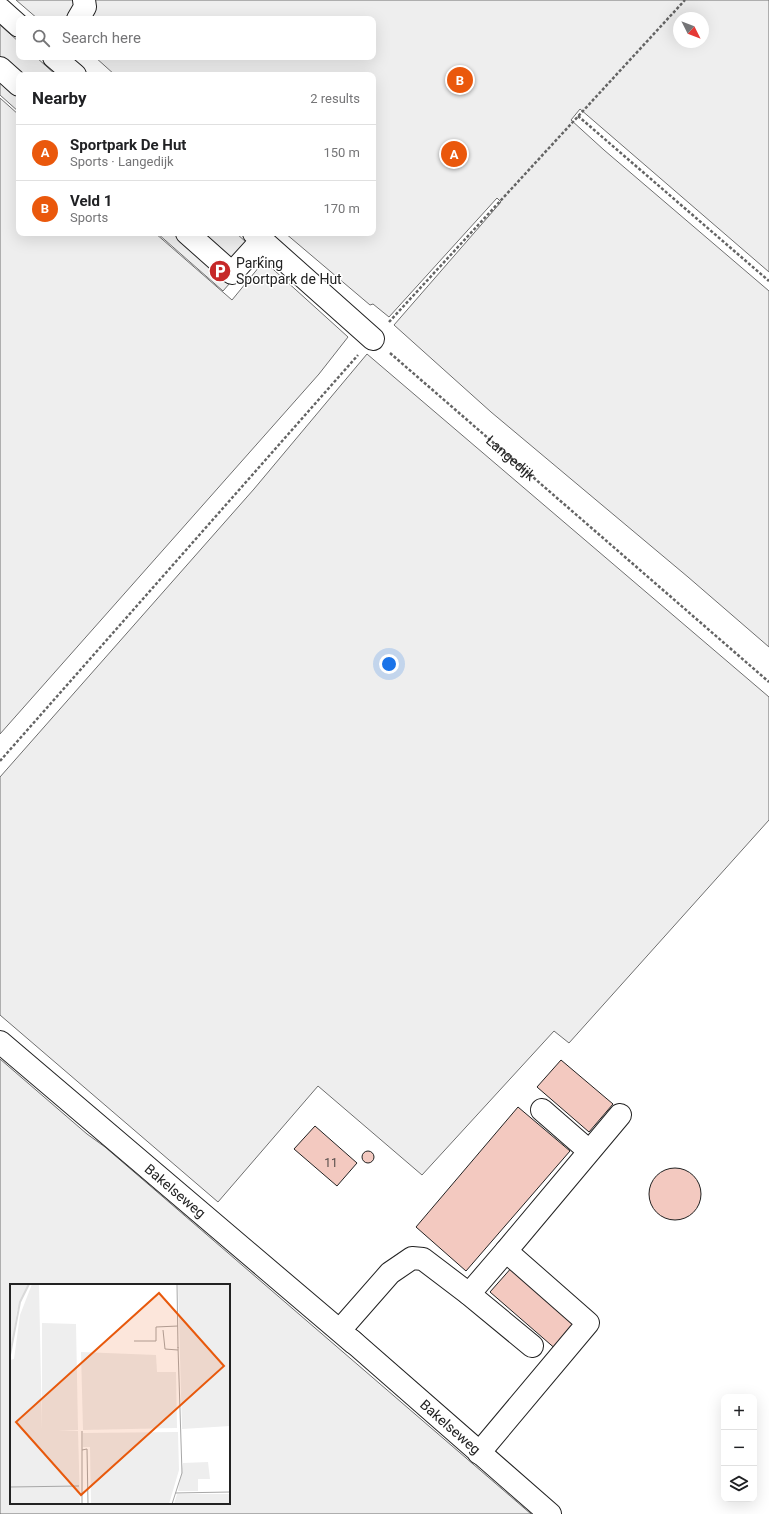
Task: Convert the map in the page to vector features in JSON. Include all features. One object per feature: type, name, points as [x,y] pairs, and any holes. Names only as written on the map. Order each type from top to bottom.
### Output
[{"type":"street","points":[[80,16],[85,7],[84,0]]},
{"type":"street","points":[[0,9],[16,23]]},
{"type":"street","points":[[58,60],[72,72]]},
{"type":"street","points":[[0,68],[16,82]]},
{"type":"street","points":[[190,236],[232,273],[258,236],[373,339]]},
{"type":"street","name":"Bakelseweg","points":[[0,1042],[348,1338],[550,1514]]},
{"type":"street","points":[[542,1110],[589,1151]]},
{"type":"street","points":[[469,1294],[620,1114]]},
{"type":"street","points":[[479,1453],[588,1323],[506,1250]]},
{"type":"street","points":[[348,1338],[390,1272],[412,1258],[423,1259],[469,1294],[532,1346]]},
{"type":"path","points":[[0,761],[373,339],[685,0]]},
{"type":"path","points":[[578,116],[769,281]]},
{"type":"path","name":"Langedijk","points":[[373,339],[769,682]]},
{"type":"shaded area","points":[[16,0],[769,0],[769,272],[580,109],[571,120],[769,291],[769,647],[491,412],[394,325],[501,202],[497,198],[389,317],[373,304],[370,305],[289,236],[376,236],[376,72],[112,72],[98,60],[376,60],[376,16],[35,16]]},
{"type":"shaded area","points":[[0,25],[16,39],[16,60],[39,60],[53,72],[16,72],[16,109],[0,95]]},
{"type":"shaded area","points":[[0,98],[16,112],[16,236],[158,236],[232,300],[264,261],[348,337],[319,374],[0,734]]},
{"type":"shaded area","name":"Parking Sportpark de Hut","points":[[160,236],[239,236],[257,252],[223,291]]},
{"type":"shaded area","points":[[367,354],[769,697],[769,820],[569,1043],[554,1031],[422,1175],[318,1086],[218,1202],[0,1015],[0,777],[254,489]]},
{"type":"shaded area","points":[[0,1059],[87,1134],[105,1147],[531,1514],[0,1514]]},
{"type":"building","points":[[561,1060],[613,1104],[589,1132],[537,1087]]},
{"type":"building","points":[[518,1107],[570,1151],[466,1271],[416,1227]]},
{"type":"building","points":[[315,1126],[357,1163],[337,1186],[294,1149]]},
{"type":"building","points":[[368,1151],[372,1153],[374,1157],[372,1161],[368,1163],[364,1161],[362,1157],[364,1153]]},
{"type":"building","points":[[670,1168],[680,1168],[690,1172],[697,1179],[701,1189],[701,1199],[697,1209],[690,1216],[680,1220],[670,1220],[660,1216],[653,1209],[649,1199],[649,1189],[653,1179],[660,1172]]},
{"type":"building","points":[[513,1266],[581,1325],[558,1351],[490,1292]]},
{"type":"place","name":"Veld 1","points":[[460,80]]},
{"type":"place","name":"Sportpark De Hut","points":[[454,154]]},
{"type":"place","name":"Parking Sportpark de Hut","points":[[220,271]]}]
